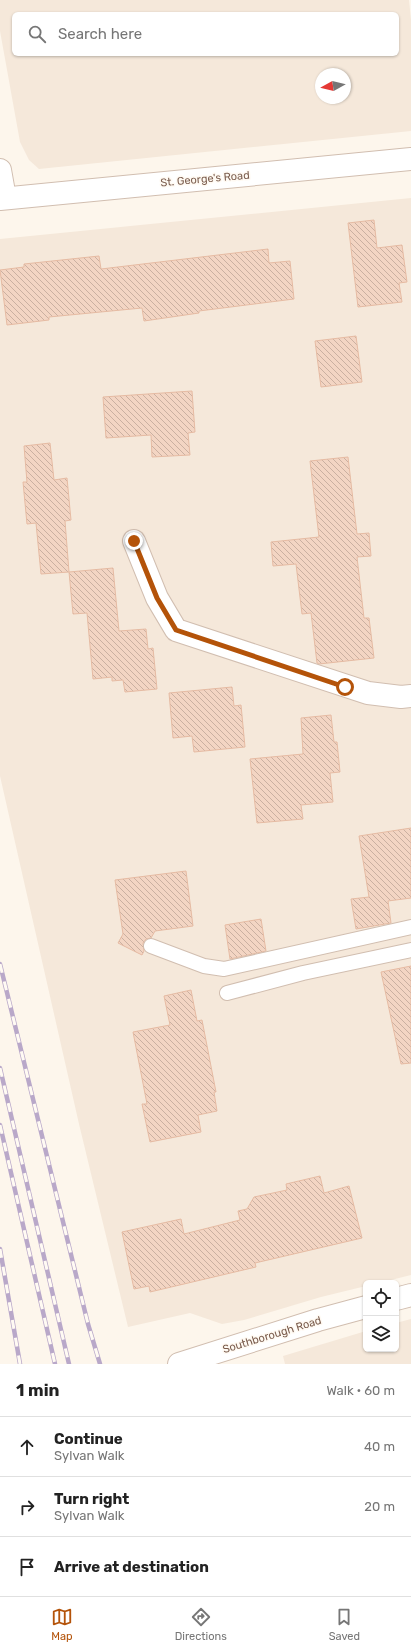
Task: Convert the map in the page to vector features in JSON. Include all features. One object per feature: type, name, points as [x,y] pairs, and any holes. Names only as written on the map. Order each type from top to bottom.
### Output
[{"type":"street","name":"St. George's Road","points":[[2,199],[411,159]]},
{"type":"street","points":[[0,170],[2,199]]},
{"type":"street","points":[[134,541],[157,598],[176,630],[368,693],[401,697],[411,696]]},
{"type":"street","points":[[399,1298],[411,1295]]},
{"type":"street","name":"Southborough Road","points":[[179,1364],[318,1320],[363,1309]]},
{"type":"lane","points":[[151,946],[204,966],[224,969],[411,927]]},
{"type":"lane","points":[[226,993],[303,973],[411,950]]},
{"type":"shaded area","points":[[0,0],[409,0],[411,20],[411,131],[39,169],[29,160],[20,142],[0,31]]},
{"type":"shaded area","points":[[411,198],[411,1275],[391,1280],[363,1280],[363,1287],[321,1297],[244,1320],[222,1324],[190,1313],[128,1327],[79,1124],[0,776],[0,239]]},
{"type":"shaded area","points":[[411,1319],[411,1364],[285,1364],[283,1356],[363,1332],[363,1352],[399,1352],[399,1322]]},
{"type":"building","points":[[374,220],[377,248],[402,245],[407,282],[399,283],[402,302],[358,307],[348,223]]},
{"type":"building","points":[[268,249],[269,263],[290,261],[294,299],[199,311],[199,313],[144,321],[142,308],[49,317],[49,320],[7,325],[0,270],[24,267],[24,264],[99,256],[101,269]]},
{"type":"building","points":[[356,336],[362,382],[321,387],[315,341]]},
{"type":"building","points":[[192,391],[195,432],[188,433],[190,455],[152,457],[151,435],[106,438],[103,397]]},
{"type":"building","points":[[50,443],[54,480],[67,478],[71,520],[65,521],[69,572],[41,574],[36,523],[27,524],[23,482],[27,482],[24,446]]},
{"type":"building","points":[[348,457],[357,534],[369,533],[371,556],[357,557],[364,618],[369,618],[374,658],[319,664],[317,663],[311,613],[302,614],[296,564],[273,566],[271,542],[319,537],[310,461]]},
{"type":"building","points":[[113,568],[119,631],[146,629],[148,649],[153,648],[157,689],[125,692],[123,680],[112,681],[112,677],[93,679],[87,613],[73,614],[69,572]]},
{"type":"building","points":[[232,687],[234,706],[241,705],[245,747],[194,752],[192,736],[173,738],[169,693]]},
{"type":"building","points":[[331,715],[334,742],[337,742],[340,772],[330,773],[333,802],[301,805],[303,819],[257,823],[250,759],[303,754],[301,718]]},
{"type":"building","points":[[411,828],[411,898],[388,901],[391,923],[356,929],[351,899],[369,897],[359,836]]},
{"type":"building","points":[[186,871],[193,926],[155,931],[151,938],[146,939],[143,943],[144,951],[142,955],[118,943],[123,934],[115,880]]},
{"type":"building","points":[[261,919],[266,951],[230,959],[225,925]]},
{"type":"building","points":[[411,966],[411,1063],[401,1064],[381,972]]},
{"type":"building","points":[[191,990],[197,1021],[202,1020],[216,1092],[214,1092],[217,1111],[198,1115],[201,1132],[150,1142],[142,1104],[147,1104],[133,1032],[170,1025],[164,996]]},
{"type":"building","points":[[320,1176],[324,1193],[349,1186],[362,1238],[255,1263],[256,1267],[150,1292],[149,1286],[134,1289],[122,1232],[181,1219],[184,1234],[240,1220],[238,1211],[247,1209],[254,1197],[287,1190],[286,1184]]},
{"type":"railway","points":[[0,964],[88,1324],[100,1364]]},
{"type":"railway","points":[[0,1068],[69,1364]]},
{"type":"railway","points":[[0,1125],[55,1364]]},
{"type":"railway","points":[[0,1249],[20,1364]]},
{"type":"route","points":[[134,541],[157,598],[176,630],[345,687]]}]
